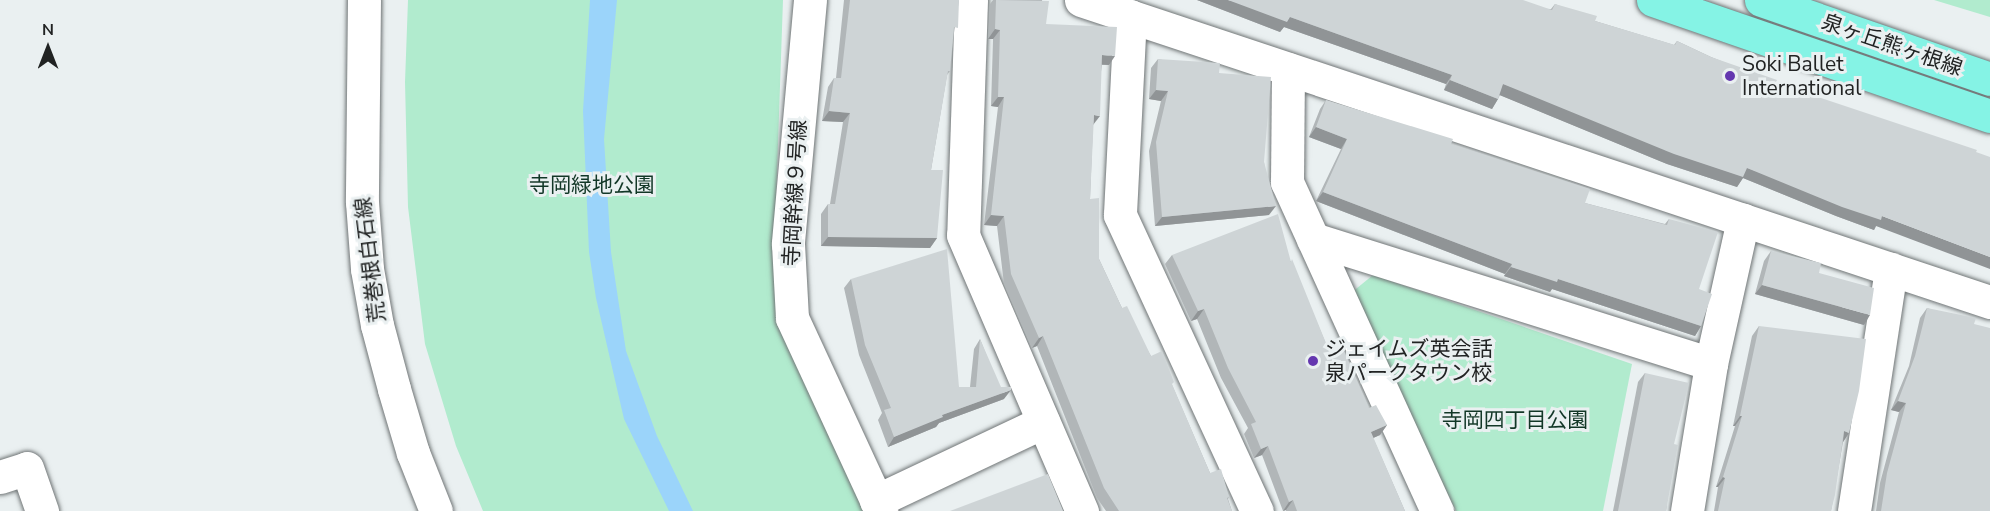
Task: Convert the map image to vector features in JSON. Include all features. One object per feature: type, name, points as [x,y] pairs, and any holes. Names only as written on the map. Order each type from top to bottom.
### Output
[{"type":"main road","name":"泉ヶ丘熊ヶ根線","points":[[1653,0],[1990,116]]},
{"type":"main road","name":"泉ヶ丘熊ヶ根線","points":[[1761,0],[1990,79]]},
{"type":"street","name":"荒巻根白石線","points":[[364,0],[362,202],[367,269],[377,325],[394,389],[413,453],[436,511]]},
{"type":"street","name":"寺岡幹線９号線","points":[[810,0],[788,243],[792,318],[879,506]]},
{"type":"street","points":[[970,0],[963,235],[1082,511]]},
{"type":"street","points":[[1081,0],[1990,302]]},
{"type":"street","points":[[1130,16],[1120,215],[1257,511]]},
{"type":"street","points":[[1288,69],[1287,182],[1437,511]]},
{"type":"street","points":[[1687,511],[1711,364],[1743,220]]},
{"type":"street","points":[[1313,239],[1711,364]]},
{"type":"street","points":[[1854,511],[1891,269]]},
{"type":"street","points":[[879,506],[1043,422]]},
{"type":"street","points":[[0,477],[27,468],[42,511]]},
{"type":"green space","name":"寺岡緑地公園","points":[[408,0],[783,0],[775,230],[869,511],[483,511],[456,446],[425,344],[408,207],[405,82]]},
{"type":"green space","points":[[1934,0],[1990,0],[1990,17]]},
{"type":"green space","name":"寺岡四丁目公園","points":[[1373,275],[1632,364],[1603,511],[1456,511],[1351,293]]},
{"type":"water","points":[[590,0],[617,0],[604,139],[611,252],[626,351],[657,436],[693,511],[669,511],[624,419],[596,298],[589,252],[583,111]]},
{"type":"building","points":[[850,0],[959,0],[958,28],[954,27],[950,71],[948,71],[931,170],[943,170],[937,238],[828,237],[828,204],[835,204],[850,113],[829,111],[834,78],[841,78]]},
{"type":"building","points":[[996,0],[1049,1],[1046,24],[1117,27],[1115,56],[1102,55],[1100,116],[1094,115],[1090,199],[1099,198],[1099,259],[1122,308],[1127,306],[1151,356],[1162,351],[1174,382],[1172,384],[1210,473],[1221,469],[1232,511],[1119,511],[1104,488],[1043,336],[1039,338],[1011,274],[1004,216],[991,215],[1004,97],[998,97],[1000,30],[995,29]]},
{"type":"building","points":[[1228,0],[1523,0],[1552,10],[1555,4],[1597,16],[1595,21],[1675,45],[1677,41],[1711,57],[1777,80],[1776,83],[1977,150],[1976,152],[1990,157],[1990,257],[1882,216],[1881,220],[1842,207],[1747,168],[1743,177],[1674,154],[1503,84],[1498,99],[1450,80],[1452,75],[1290,17],[1287,22]]},
{"type":"building","points":[[1158,59],[1220,63],[1219,73],[1271,77],[1264,162],[1276,206],[1162,217],[1156,142],[1168,91],[1156,90]]},
{"type":"building","points":[[1326,100],[1453,139],[1451,144],[1590,189],[1585,203],[1667,225],[1669,219],[1718,232],[1699,289],[1712,294],[1701,326],[1558,279],[1557,282],[1511,267],[1512,264],[1323,192],[1347,139],[1316,127]]},
{"type":"building","points":[[1278,214],[1291,262],[1292,259],[1332,358],[1344,351],[1369,408],[1376,405],[1387,425],[1371,432],[1405,511],[1297,511],[1293,500],[1289,502],[1268,446],[1261,449],[1251,424],[1256,422],[1228,368],[1204,309],[1198,311],[1172,255]]},
{"type":"building","points":[[947,249],[959,387],[976,387],[980,339],[1001,387],[1011,387],[1011,390],[942,415],[943,417],[894,437],[884,410],[891,408],[865,345],[851,279]]},
{"type":"building","points":[[1771,251],[1821,263],[1819,273],[1874,288],[1870,315],[1762,285]]},
{"type":"building","points":[[1927,308],[1976,318],[1974,324],[1990,328],[1990,511],[1881,511],[1887,473],[1906,403],[1898,401],[1915,356]]},
{"type":"building","points":[[1759,326],[1866,339],[1859,391],[1849,433],[1844,431],[1831,511],[1718,511],[1725,478],[1723,477],[1742,416],[1740,416]]},
{"type":"building","points":[[1645,373],[1689,383],[1674,444],[1678,445],[1666,511],[1618,511]]},
{"type":"building","points":[[1048,474],[1063,511],[950,511]]},
{"type":"place","name":"Soki Ballet International","points":[[1730,76]]},
{"type":"place","name":"ジェイムズ英会話 泉パークタウン校","points":[[1313,361]]}]
